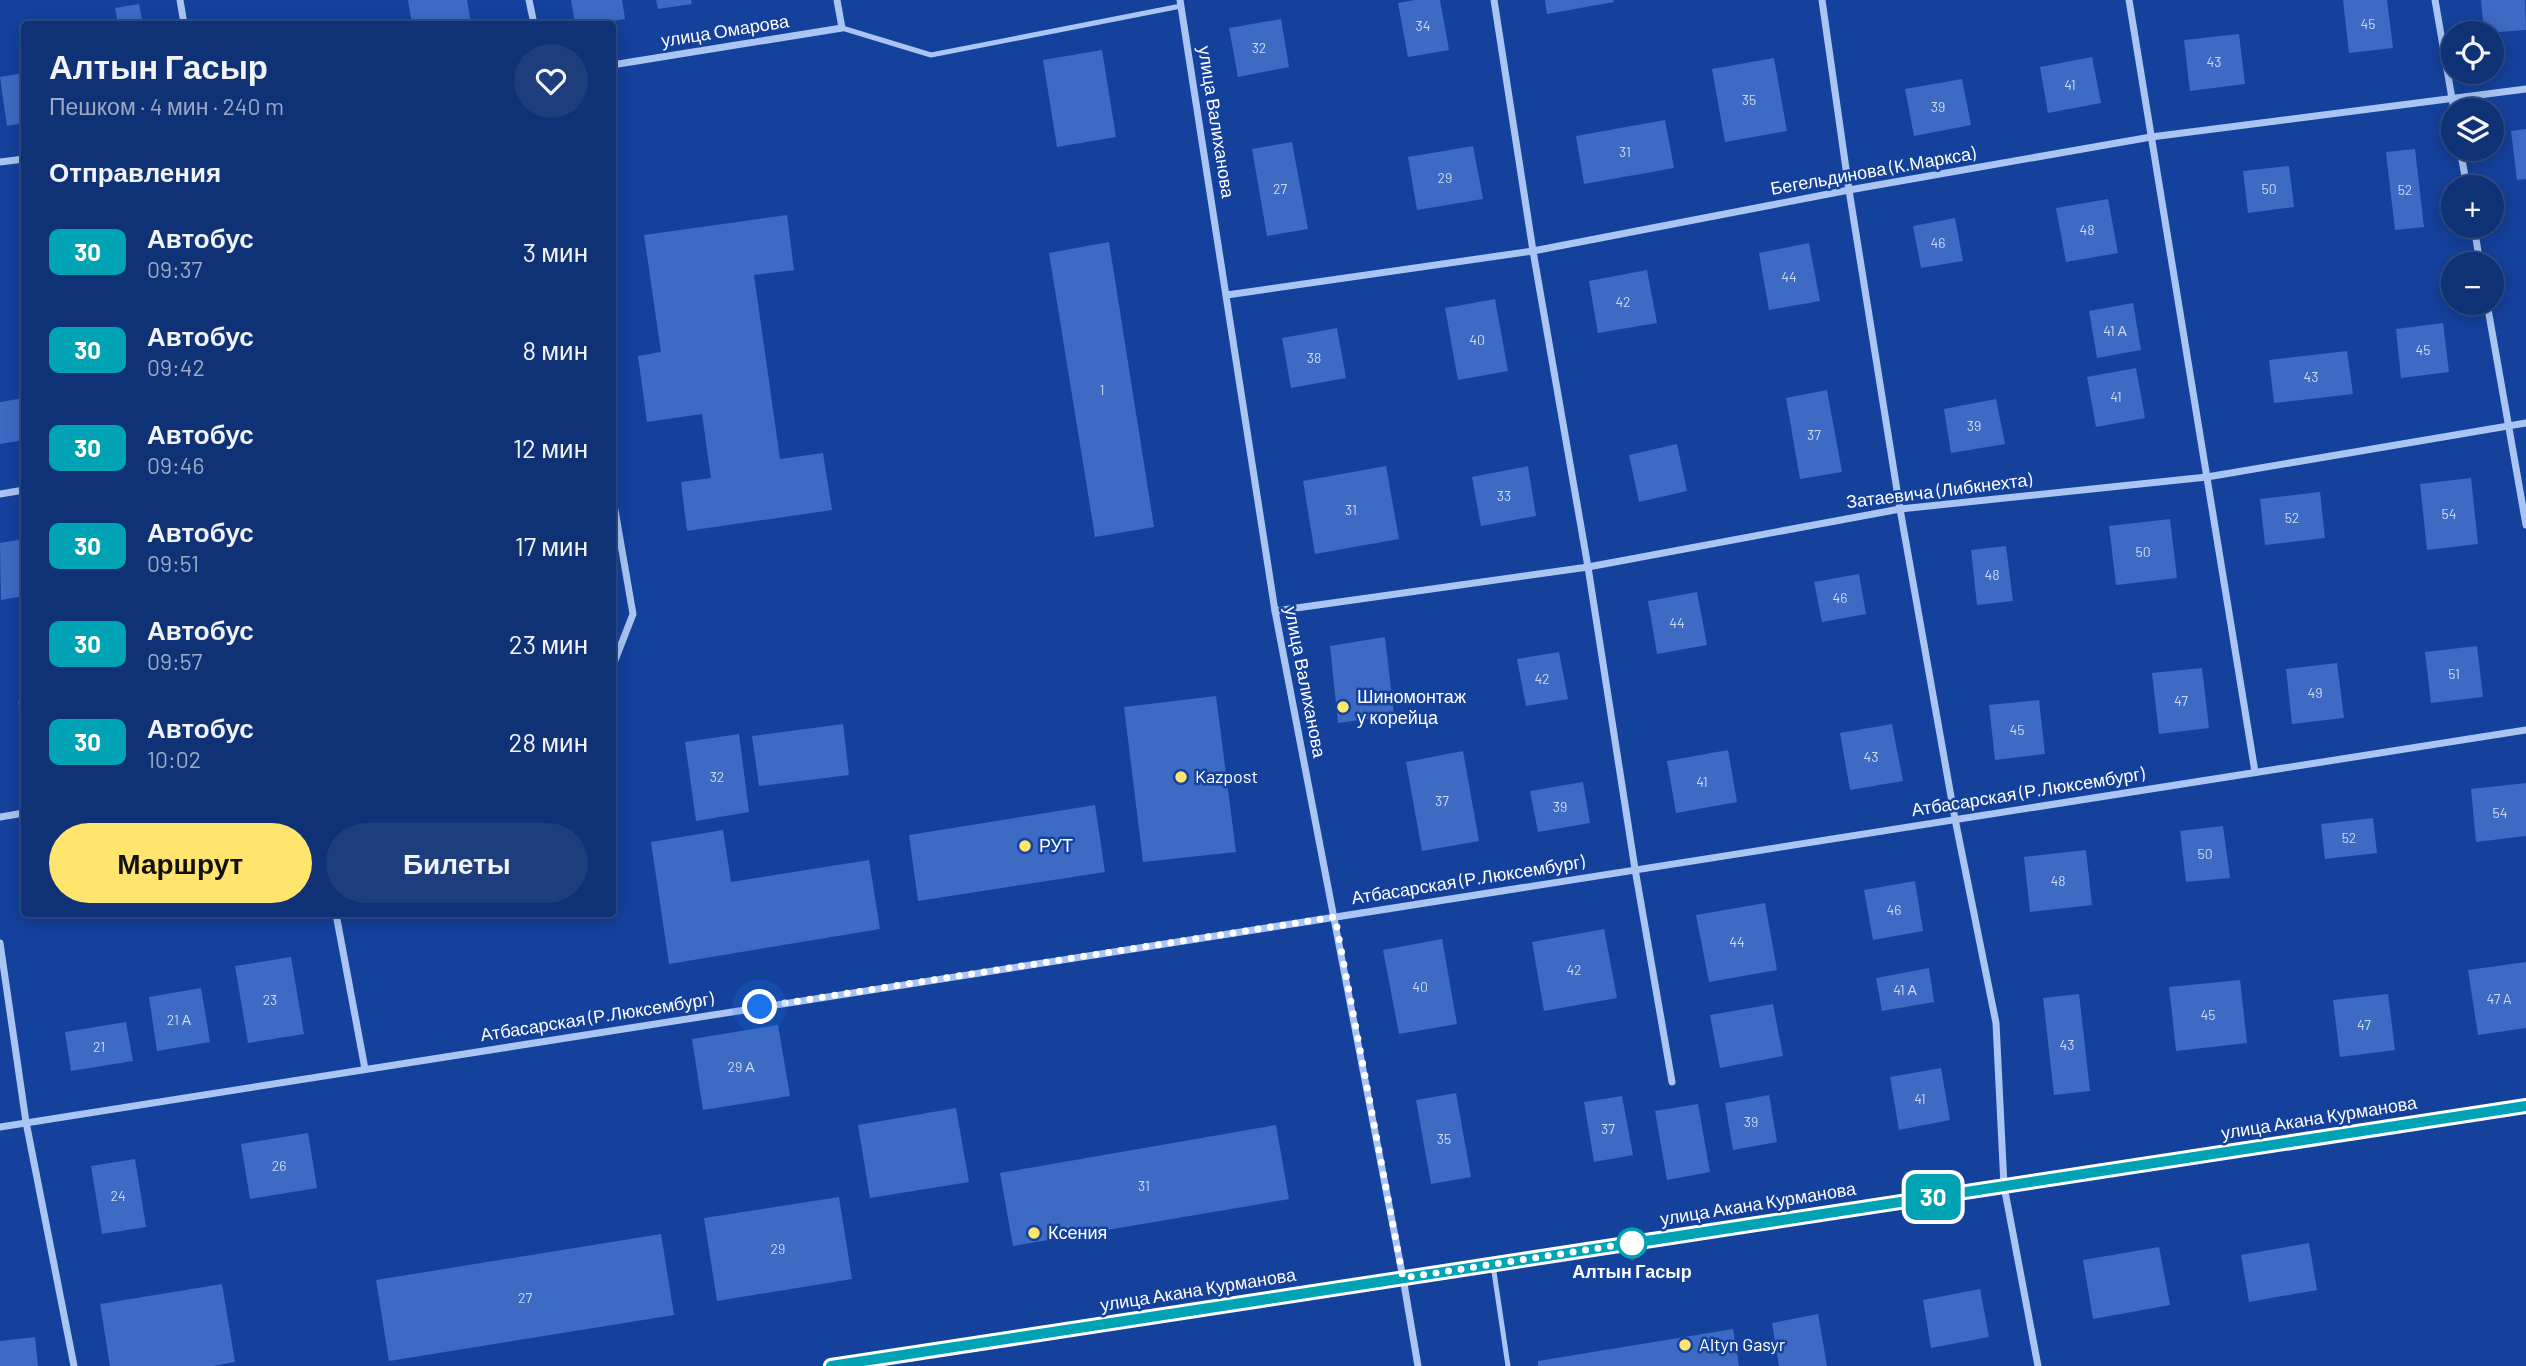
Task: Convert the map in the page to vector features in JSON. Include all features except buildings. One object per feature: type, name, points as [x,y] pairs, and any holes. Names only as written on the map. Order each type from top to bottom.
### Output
[{"type":"main road","name":"улица Акана Курманова","points":[[830,1366],[2526,1106]]},
{"type":"street","points":[[180,0],[184,21]]},
{"type":"street","points":[[529,0],[533,21]]},
{"type":"street","points":[[837,0],[842,29]]},
{"type":"street","points":[[1494,0],[1533,251],[1588,567],[1635,869],[1672,1082]]},
{"type":"street","points":[[1822,0],[1900,509],[1955,819],[1996,1023],[2004,1186],[2038,1366]]},
{"type":"street","points":[[2129,0],[2255,772]]},
{"type":"street","points":[[2435,0],[2452,98]]},
{"type":"street","name":"улица Валиханова","points":[[1181,3],[1275,611],[1418,1366]]},
{"type":"street","name":"улица Омарова","points":[[616,64],[842,29]]},
{"type":"street","name":"Бегельдинова (К.Маркса)","points":[[2459,98],[2526,89]]},
{"type":"street","name":"Бегельдинова (К.Маркса)","points":[[1227,295],[1533,251],[1849,190],[2151,137],[2441,100]]},
{"type":"street","points":[[0,162],[21,159]]},
{"type":"street","points":[[2489,315],[2526,525]]},
{"type":"street","name":"Затаевича (Либкнехта)","points":[[1275,611],[1588,567],[1900,509],[2207,477],[2526,423]]},
{"type":"street","points":[[0,494],[21,490]]},
{"type":"street","points":[[616,516],[633,614],[616,658]]},
{"type":"street","name":"Атбасарская (Р.Люксембург)","points":[[0,1127],[2526,730]]},
{"type":"street","points":[[0,817],[21,814]]},
{"type":"street","points":[[337,917],[365,1069]]},
{"type":"street","points":[[0,943],[26,1122],[74,1366]]},
{"type":"lane","points":[[842,29],[931,55],[1181,3]]},
{"type":"lane","points":[[1493,1265],[1508,1366]]},
{"type":"bus line","name":"30","points":[[831,1366],[2526,1106]]},
{"type":"place","name":"Шиномонтаж у корейца","points":[[1343,707]]},
{"type":"place","name":"Kazpost","points":[[1181,777]]},
{"type":"place","name":"РУТ","points":[[1025,846]]},
{"type":"place","name":"Ксения","points":[[1034,1233]]},
{"type":"place","name":"Алтын Гасыр","points":[[1632,1243]]},
{"type":"place","name":"Altyn Gasyr","points":[[1685,1345]]},
{"type":"route","points":[[760,1007],[1335,917],[1403,1278],[1632,1243]]}]
